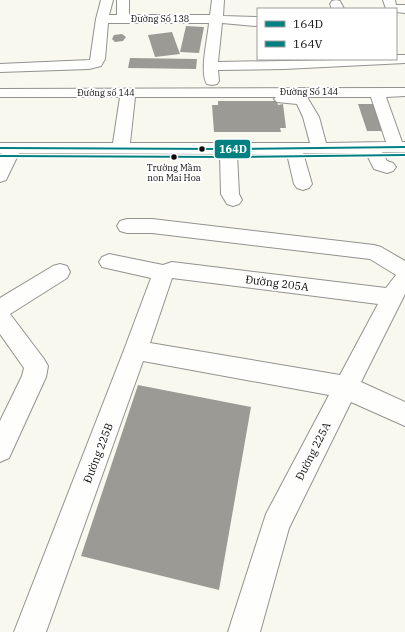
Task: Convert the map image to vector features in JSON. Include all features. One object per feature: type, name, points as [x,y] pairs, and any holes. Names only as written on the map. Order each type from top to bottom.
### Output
[{"type":"street","points":[[0,68],[89,65],[96,63],[98,59],[102,19],[107,0]]},
{"type":"street","name":"Đường Số 138","points":[[123,0],[123,19],[150,25],[215,19],[257,21]]},
{"type":"street","points":[[213,92],[211,66],[218,0]]},
{"type":"street","points":[[102,19],[123,19]]},
{"type":"street","points":[[211,66],[284,65],[362,60]]},
{"type":"street","name":"Đường Số 144","points":[[213,92],[405,92]]},
{"type":"street","name":"Đường số 144","points":[[0,93],[213,92]]},
{"type":"street","points":[[0,176],[6,148],[400,148],[377,92]]},
{"type":"street","points":[[121,149],[128,93]]},
{"type":"street","points":[[282,99],[302,100],[306,104],[310,111],[319,148]]},
{"type":"street","points":[[294,148],[298,169],[302,177],[303,184]]},
{"type":"street","points":[[372,148],[380,165],[387,167]]},
{"type":"street","points":[[228,149],[230,194],[233,200]]},
{"type":"street","points":[[127,226],[152,226],[374,252],[405,272]]},
{"type":"street","name":"Đường 205A","points":[[108,262],[163,273],[172,270],[398,289]]},
{"type":"street","points":[[0,309],[60,272]]},
{"type":"street","name":"Đường 225B","points":[[30,632],[136,350],[163,273]]},
{"type":"street","name":"Đường 225A","points":[[249,631],[276,524],[345,387],[398,289]]},
{"type":"street","points":[[0,317],[36,366],[34,377],[0,449]]},
{"type":"street","points":[[136,350],[345,387],[405,414]]},
{"type":"building","points":[[186,26],[204,27],[199,53],[180,52]]},
{"type":"building","points":[[172,32],[180,54],[155,57],[148,35]]},
{"type":"building","points":[[122,34],[126,37],[123,41],[115,42],[112,39],[114,35]]},
{"type":"building","points":[[130,58],[197,59],[196,69],[128,68]]},
{"type":"building","points":[[218,101],[277,101],[278,105],[283,104],[286,128],[280,128],[281,132],[214,132],[212,105],[218,105]]},
{"type":"building","points":[[358,104],[380,104],[389,131],[367,131]]},
{"type":"building","points":[[138,385],[251,407],[219,590],[81,556]]},
{"type":"transit line","name":"164D","points":[[0,148],[228,149],[405,147]]},
{"type":"transit line","name":"164V","points":[[0,156],[228,157],[405,155]]},
{"type":"place","name":"Trường Mầm non Mai Hoa","points":[[174,157]]}]
